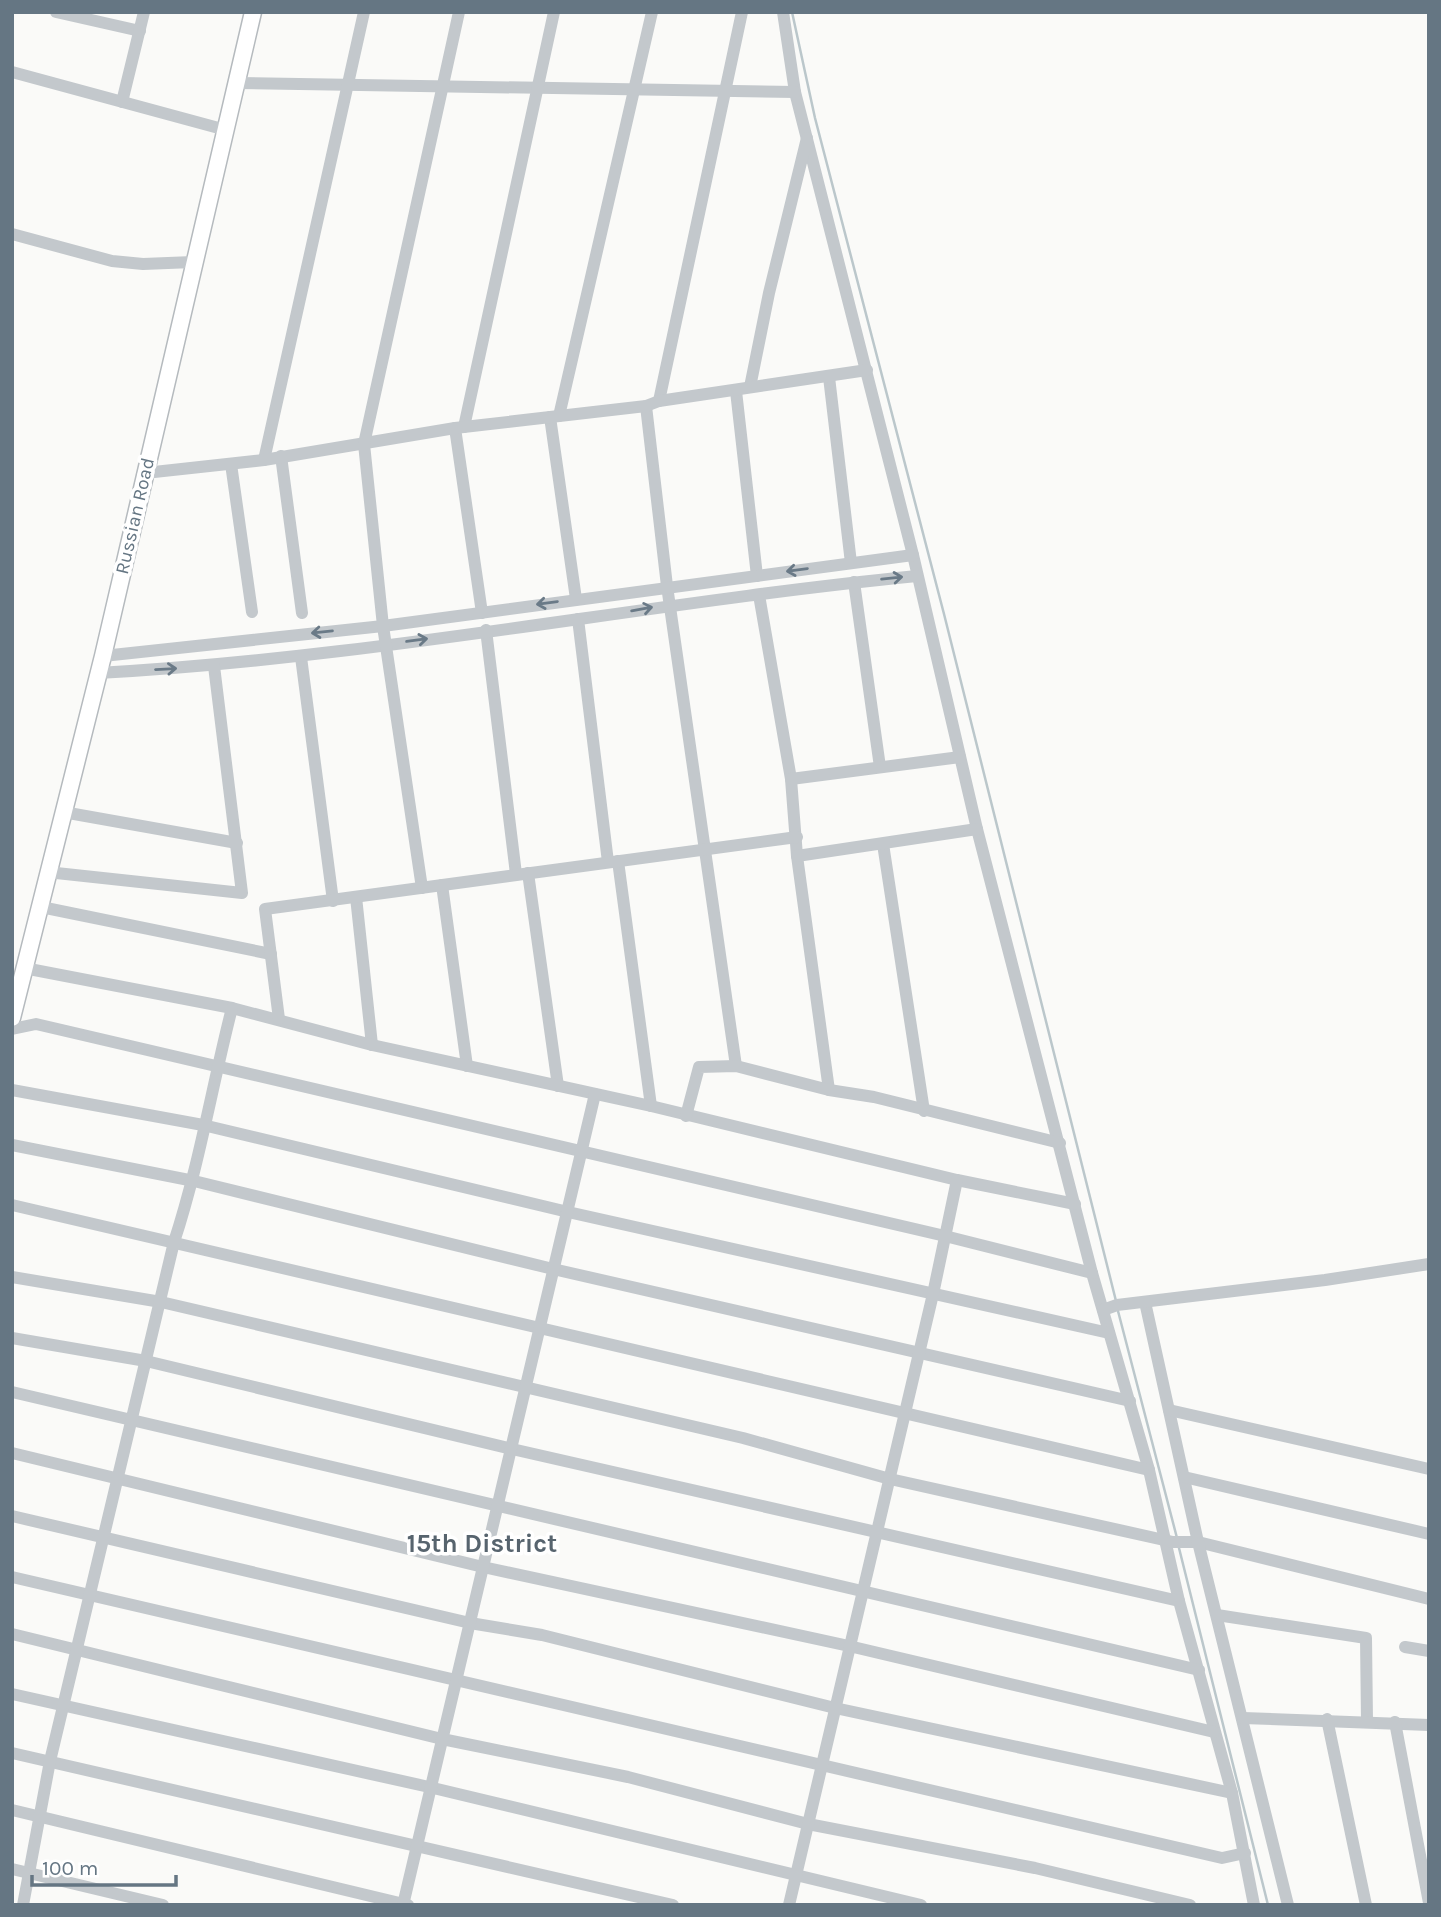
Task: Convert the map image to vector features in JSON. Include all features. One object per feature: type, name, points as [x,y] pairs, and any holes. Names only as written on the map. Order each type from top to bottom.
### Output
[{"type":"main road","name":"Russian Road","points":[[12,1018],[103,656],[253,12]]},
{"type":"street","points":[[56,12],[140,31]]},
{"type":"street","points":[[122,102],[145,12]]},
{"type":"street","points":[[264,460],[364,12]]},
{"type":"street","points":[[422,888],[383,626],[364,443],[459,12]]},
{"type":"street","points":[[482,612],[460,428],[554,12]]},
{"type":"street","points":[[576,599],[555,417],[636,91],[652,12]]},
{"type":"street","points":[[659,401],[742,12]]},
{"type":"street","points":[[783,12],[795,92],[913,555],[977,828],[1092,1273],[1106,1308],[1109,1333],[1173,1541],[1179,1601],[1232,1793],[1254,1905]]},
{"type":"street","points":[[12,72],[226,130]]},
{"type":"street","points":[[237,83],[795,92]]},
{"type":"street","points":[[750,387],[768,293],[807,137]]},
{"type":"street","points":[[12,234],[112,261],[194,262]]},
{"type":"street","points":[[145,473],[264,460],[460,428],[646,406],[659,401],[829,377],[867,369]]},
{"type":"street","points":[[829,377],[851,563]]},
{"type":"street","points":[[736,391],[757,576]]},
{"type":"street","points":[[646,406],[667,586],[736,1066]]},
{"type":"street","points":[[281,456],[302,613]]},
{"type":"street","points":[[232,464],[252,612]]},
{"type":"street","points":[[103,656],[383,626],[913,555]]},
{"type":"street","points":[[98,673],[214,666],[301,657],[671,604],[917,576]]},
{"type":"street","points":[[854,582],[880,767]]},
{"type":"street","points":[[760,595],[791,779],[797,856],[829,1090]]},
{"type":"street","points":[[578,619],[651,1107]]},
{"type":"street","points":[[486,630],[522,873],[558,1086]]},
{"type":"street","points":[[301,657],[333,901]]},
{"type":"street","points":[[47,872],[242,892],[214,666]]},
{"type":"street","points":[[791,779],[960,757]]},
{"type":"street","points":[[63,812],[237,843]]},
{"type":"street","points":[[797,856],[977,828]]},
{"type":"street","points":[[279,1019],[265,909],[797,836]]},
{"type":"street","points":[[883,844],[924,1111]]},
{"type":"street","points":[[442,885],[467,1066]]},
{"type":"street","points":[[356,897],[372,1045]]},
{"type":"street","points":[[41,907],[271,954]]},
{"type":"street","points":[[24,968],[232,1008],[372,1045],[595,1094],[957,1180],[1075,1204]]},
{"type":"street","points":[[23,1905],[50,1761],[92,1595],[103,1537],[174,1242],[194,1181],[203,1125],[232,1008]]},
{"type":"street","points":[[12,1029],[36,1024],[583,1150],[1092,1273]]},
{"type":"street","points":[[686,1116],[699,1067],[736,1066],[1060,1143]]},
{"type":"street","points":[[12,1090],[203,1125],[568,1212],[1109,1333]]},
{"type":"street","points":[[12,1811],[405,1904],[429,1787],[595,1094]]},
{"type":"street","points":[[12,1146],[194,1181],[553,1269],[1130,1401]]},
{"type":"street","points":[[789,1905],[920,1353],[957,1180]]},
{"type":"street","points":[[12,1205],[539,1330],[1149,1470]]},
{"type":"street","points":[[1106,1308],[1429,1264]]},
{"type":"street","points":[[12,1277],[161,1302],[743,1438],[890,1479],[1173,1541],[1198,1542],[1429,1599]]},
{"type":"street","points":[[1141,1302],[1288,1905]]},
{"type":"street","points":[[12,1338],[146,1361],[512,1449],[1179,1601]]},
{"type":"street","points":[[12,1392],[1199,1670]]},
{"type":"street","points":[[1169,1410],[1429,1469]]},
{"type":"street","points":[[12,1453],[483,1567],[849,1646],[1214,1732]]},
{"type":"street","points":[[1184,1477],[1429,1534]]},
{"type":"street","points":[[12,1516],[470,1623],[542,1635],[835,1708],[1232,1793]]},
{"type":"street","points":[[12,1577],[457,1678],[1222,1858],[1245,1853]]},
{"type":"street","points":[[1217,1615],[1366,1638],[1367,1721]]},
{"type":"street","points":[[12,1634],[442,1739],[628,1777],[808,1824],[1035,1868],[1190,1905]]},
{"type":"street","points":[[1405,1647],[1429,1651]]},
{"type":"street","points":[[12,1694],[429,1787],[921,1905]]},
{"type":"street","points":[[1243,1718],[1327,1719],[1429,1725]]},
{"type":"street","points":[[1327,1719],[1366,1905]]},
{"type":"street","points":[[1395,1722],[1429,1903]]},
{"type":"street","points":[[12,1753],[673,1905]]},
{"type":"street","points":[[12,1869],[163,1905]]},
{"type":"waterway","points":[[792,12],[815,118],[944,614],[1116,1301]]},
{"type":"waterway","points":[[1118,1311],[1177,1538]]},
{"type":"waterway","points":[[1179,1548],[1268,1905]]},
{"type":"district","name":"15th District","points":[[482,1543]]}]
